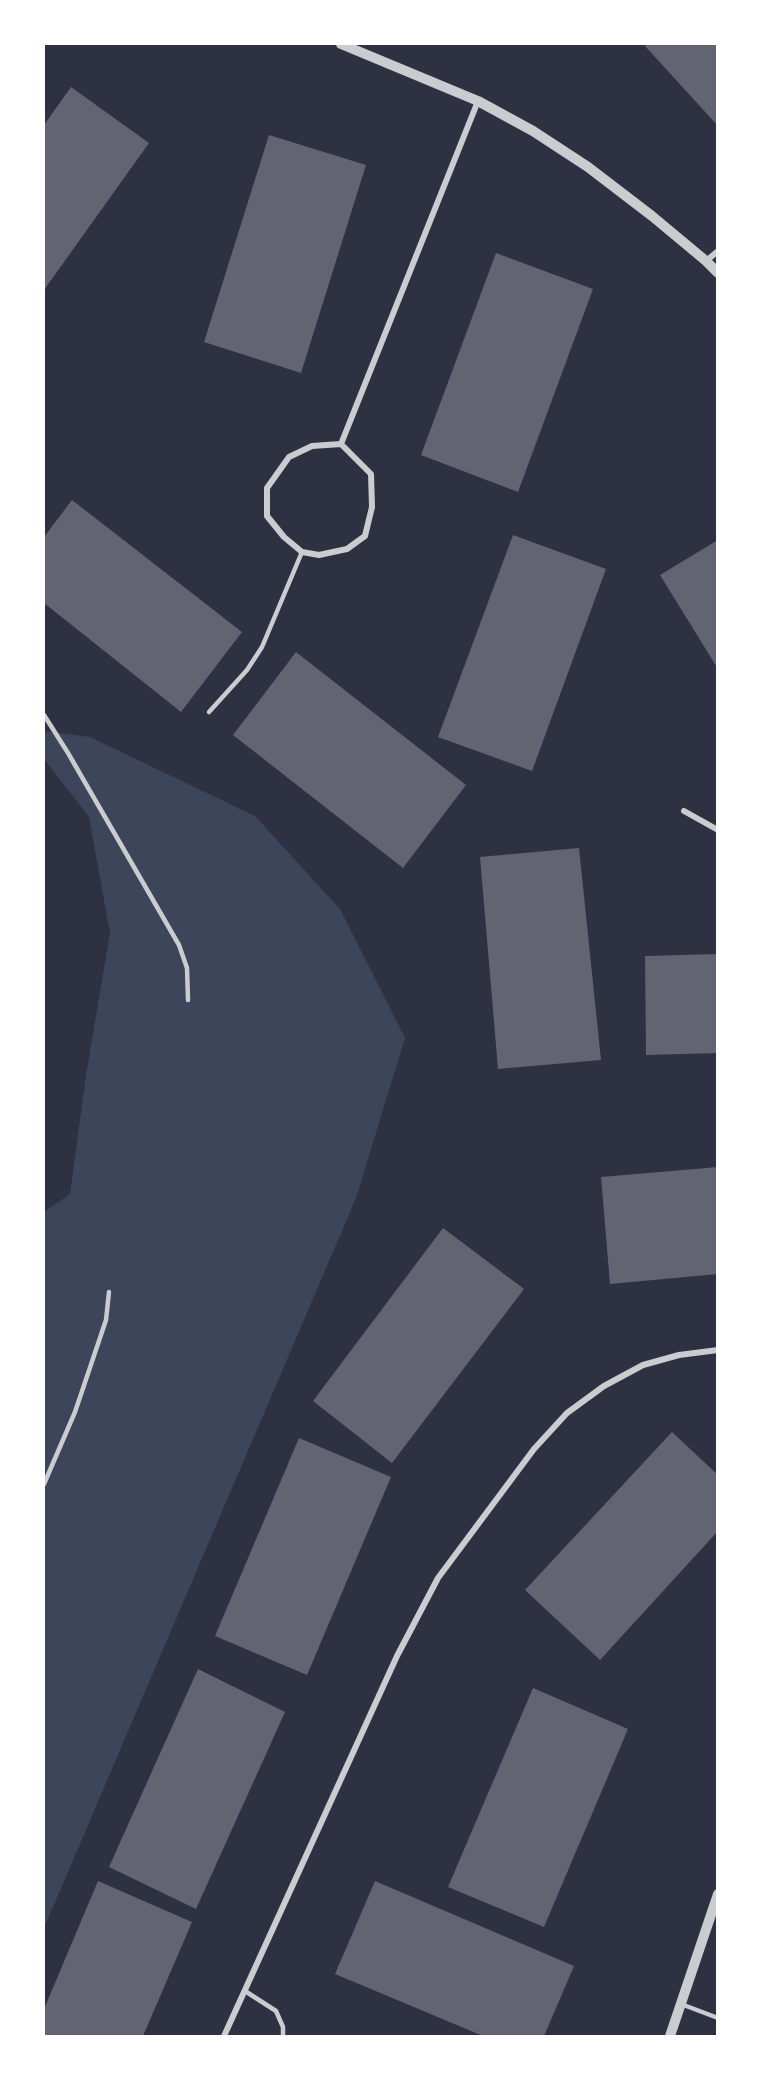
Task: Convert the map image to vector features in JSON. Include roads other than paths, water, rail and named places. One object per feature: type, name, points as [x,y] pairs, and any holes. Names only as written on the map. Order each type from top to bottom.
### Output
[{"type":"street","points":[[341,44],[478,101],[533,131],[588,167],[652,216],[717,273]]},
{"type":"street","points":[[341,444],[478,101]]},
{"type":"street","points":[[706,261],[717,251]]},
{"type":"street","points":[[341,444],[371,474],[372,507],[365,536],[346,549],[319,555],[302,552],[284,537],[267,516],[267,488],[289,457],[312,446],[341,444]]},
{"type":"street","points":[[684,811],[717,830]]},
{"type":"street","points":[[224,2037],[397,1656],[438,1578],[534,1449],[567,1413],[604,1386],[643,1365],[679,1355],[717,1350]]},
{"type":"street","points":[[670,2037],[717,1894]]},
{"type":"lane","points":[[209,712],[247,670],[262,647],[302,552]]},
{"type":"lane","points":[[44,715],[179,945],[187,968],[188,1000]]},
{"type":"lane","points":[[44,1484],[75,1412],[106,1320],[109,1292]]},
{"type":"lane","points":[[245,1991],[276,2011],[283,2027],[283,2037]]},
{"type":"lane","points":[[681,2004],[717,2018]]}]
